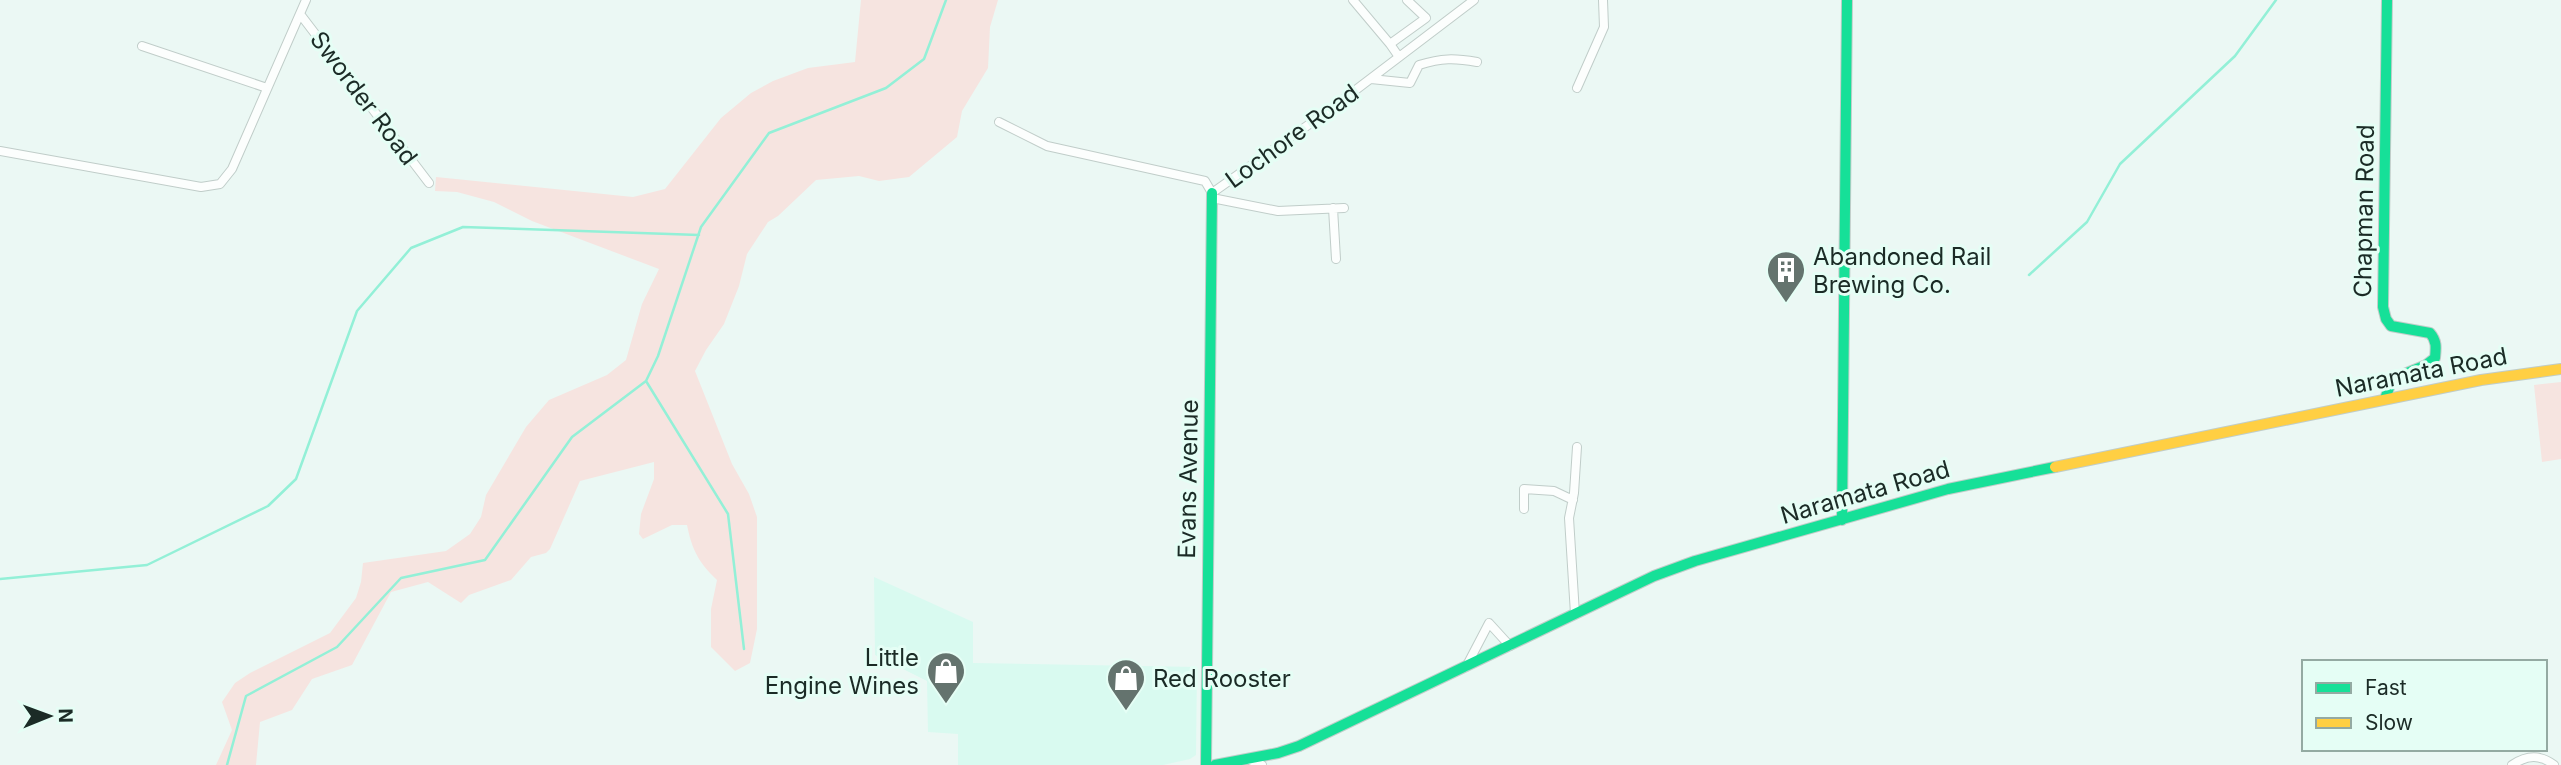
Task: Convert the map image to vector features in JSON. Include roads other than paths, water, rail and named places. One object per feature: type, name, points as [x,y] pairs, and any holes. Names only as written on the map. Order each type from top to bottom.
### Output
[{"type":"street","points":[[0,151],[201,187],[220,184],[232,169],[306,0]]},
{"type":"street","points":[[1353,0],[1399,57]]},
{"type":"street","points":[[1390,44],[1426,18],[1407,0]]},
{"type":"street","name":"Lochore Road","points":[[999,122],[1047,146],[1205,181],[1212,196],[1474,0]]},
{"type":"street","points":[[1577,88],[1604,27],[1603,0]]},
{"type":"street","points":[[1842,520],[1847,0]]},
{"type":"street","name":"Chapman Road","points":[[2385,399],[2392,379],[2426,365],[2435,358],[2437,348],[2432,335],[2421,328],[2394,327],[2386,321],[2383,307],[2387,0]]},
{"type":"street","name":"Sworder Road","points":[[300,14],[429,183]]},
{"type":"street","points":[[142,46],[267,88]]},
{"type":"street","points":[[1371,79],[1410,83],[1419,65],[1451,57],[1477,61]]},
{"type":"street","points":[[1212,196],[1278,211],[1344,208]]},
{"type":"street","name":"Evans Avenue","points":[[1206,765],[1212,196]]},
{"type":"street","points":[[1333,208],[1336,259]]},
{"type":"street","name":"Naramata Road","points":[[1215,765],[1299,746],[1673,569],[1948,489],[2481,380],[2561,369]]},
{"type":"street","points":[[1575,614],[1569,518],[1577,447]]},
{"type":"street","points":[[1524,509],[1524,489],[1553,491],[1573,500]]},
{"type":"street","points":[[1466,667],[1489,623],[1510,646]]},
{"type":"street","points":[[2512,765],[2525,758],[2538,756],[2554,765]]},
{"type":"street","points":[[1247,759],[1262,765]]},
{"type":"waterway","points":[[227,765],[246,696],[337,647],[401,578],[485,560],[572,437],[646,381],[658,356],[701,227],[769,133],[886,88],[924,59],[946,0]]},
{"type":"waterway","points":[[2029,275],[2087,222],[2120,164],[2235,56],[2276,0]]},
{"type":"waterway","points":[[0,579],[147,565],[268,506],[296,479],[357,311],[411,248],[463,227],[699,235]]},
{"type":"waterway","points":[[646,381],[728,514],[744,649]]},
{"type":"place","name":"Abandoned Rail Brewing Co.","points":[[1786,304]]},
{"type":"place","name":"Little Engine Wines","points":[[946,705]]},
{"type":"place","name":"Red Rooster","points":[[1126,712]]}]
